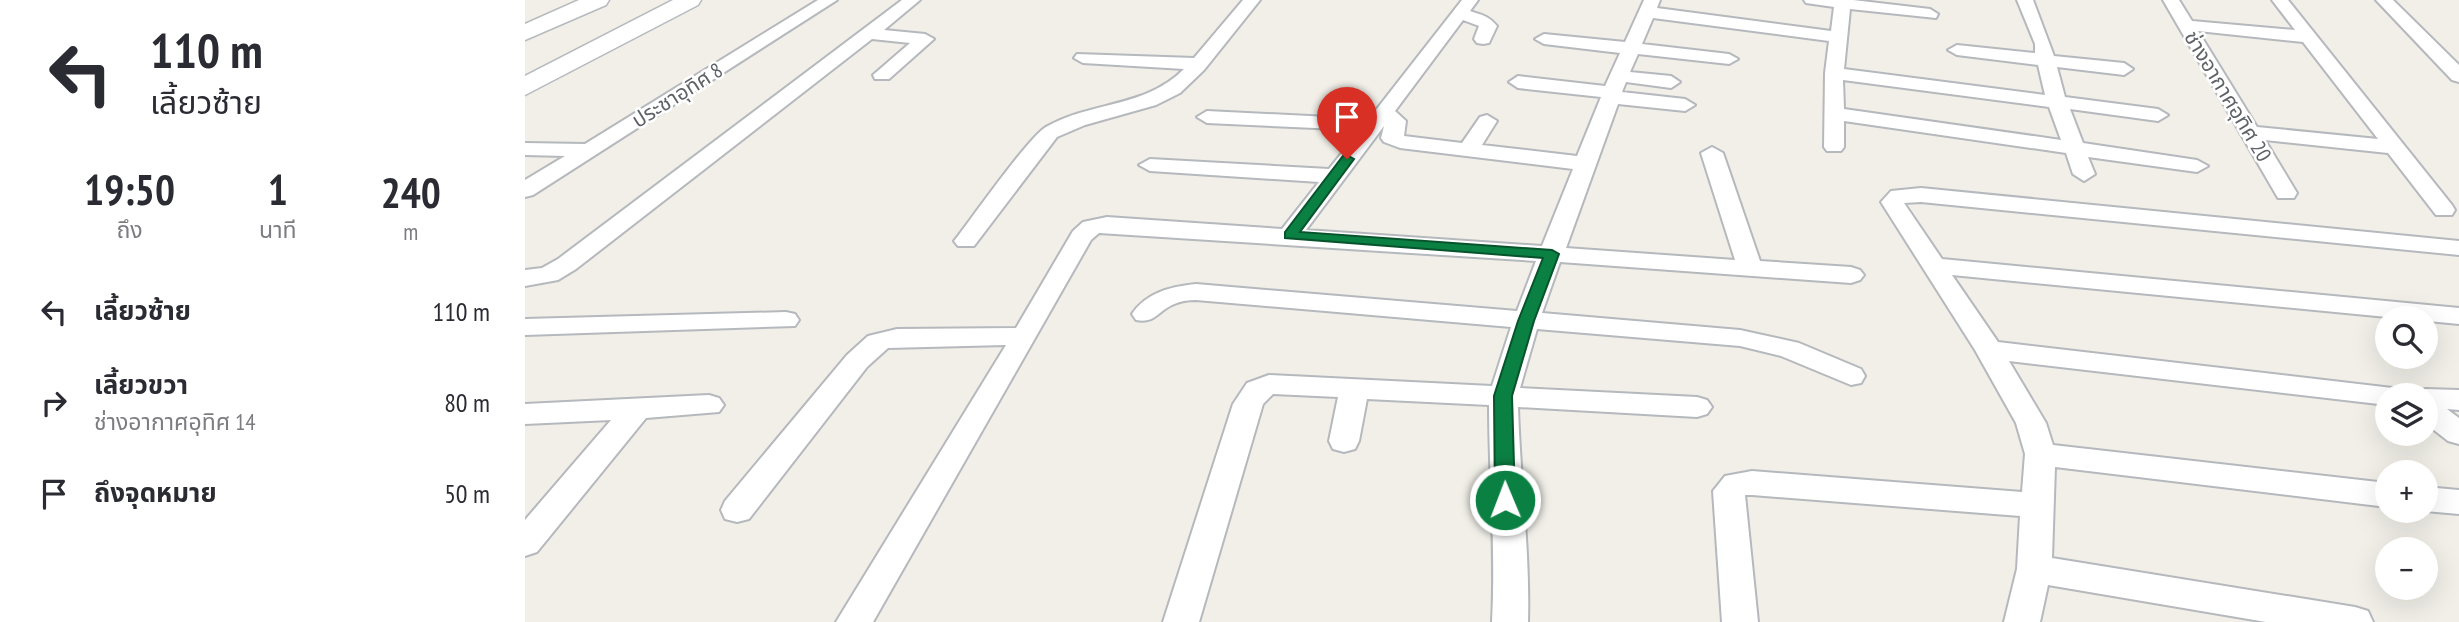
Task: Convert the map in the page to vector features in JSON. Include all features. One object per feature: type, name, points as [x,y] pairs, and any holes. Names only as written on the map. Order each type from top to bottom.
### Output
[{"type":"street","points":[[525,33],[598,0]]},
{"type":"street","points":[[525,87],[690,0]]},
{"type":"street","name":"ประชาอุทิศ 8","points":[[525,190],[829,0]]},
{"type":"street","points":[[525,278],[549,275],[567,264],[912,0]]},
{"type":"street","points":[[967,241],[1037,145],[1051,133],[1068,122],[1163,96],[1175,89],[1252,0]]},
{"type":"street","points":[[1812,0],[1930,14]]},
{"type":"street","points":[[2025,0],[2043,49],[2057,102],[2084,174]]},
{"type":"street","name":"ช่างอากาศอุทิศ 20","points":[[2171,0],[2286,193]]},
{"type":"street","points":[[2280,0],[2444,210]]},
{"type":"street","points":[[2384,0],[2459,76]]},
{"type":"street","points":[[1834,147],[1834,73],[1843,2]]},
{"type":"street","points":[[1510,622],[1512,565],[1505,500],[1503,396],[1526,321],[1614,88],[1650,6],[1837,37]]},
{"type":"street","points":[[1290,235],[1465,7],[1488,26],[1483,38]]},
{"type":"street","points":[[2185,25],[2310,37]]},
{"type":"street","points":[[868,33],[925,39],[882,75]]},
{"type":"street","points":[[1544,39],[1729,59]]},
{"type":"street","points":[[1957,50],[2043,49],[2124,69]]},
{"type":"street","points":[[1083,58],[1197,64]]},
{"type":"street","points":[[1834,73],[2158,115]]},
{"type":"street","points":[[1518,82],[1614,88],[1671,82]]},
{"type":"street","points":[[1614,88],[1685,105]]},
{"type":"street","points":[[1834,114],[2197,166]]},
{"type":"street","points":[[1207,117],[1379,120],[1393,117],[1396,121],[1391,138],[1587,164]]},
{"type":"street","points":[[1468,150],[1487,121]]},
{"type":"street","points":[[2250,132],[2395,146]]},
{"type":"street","points":[[525,149],[588,150]]},
{"type":"street","points":[[1712,153],[1750,268]]},
{"type":"street","points":[[1150,165],[1333,176]]},
{"type":"street","points":[[2020,621],[2034,569],[2040,453],[2031,423],[1989,350],[1892,202],[1899,196],[1935,196],[2459,248]]},
{"type":"street","points":[[854,622],[1025,336],[1081,236],[1091,227],[1107,224],[1290,235],[1851,275]]},
{"type":"street","points":[[1936,266],[2459,316]]},
{"type":"street","points":[[1145,314],[1158,299],[1171,294],[1196,292],[1766,341],[1851,376]]},
{"type":"street","points":[[525,327],[786,320]]},
{"type":"street","points":[[737,510],[857,361],[878,342],[924,335],[1025,336]]},
{"type":"street","points":[[1989,350],[2375,394]]},
{"type":"street","points":[[1181,622],[1248,404],[1257,390],[1269,384],[1290,383],[1697,407]]},
{"type":"street","points":[[1344,441],[1355,387]]},
{"type":"street","points":[[2438,399],[2459,400]]},
{"type":"street","points":[[525,414],[709,405]]},
{"type":"street","points":[[528,537],[636,410]]},
{"type":"street","points":[[2438,417],[2459,434]]},
{"type":"street","points":[[2040,453],[2375,494]]},
{"type":"street","points":[[1740,622],[1729,491],[1736,484],[1752,482],[2036,506]]},
{"type":"street","points":[[2438,500],[2459,502]]},
{"type":"street","points":[[2034,569],[2355,622]]},
{"type":"route","points":[[1347,159],[1290,235],[1552,254],[1526,321],[1503,396],[1505,500]]}]
